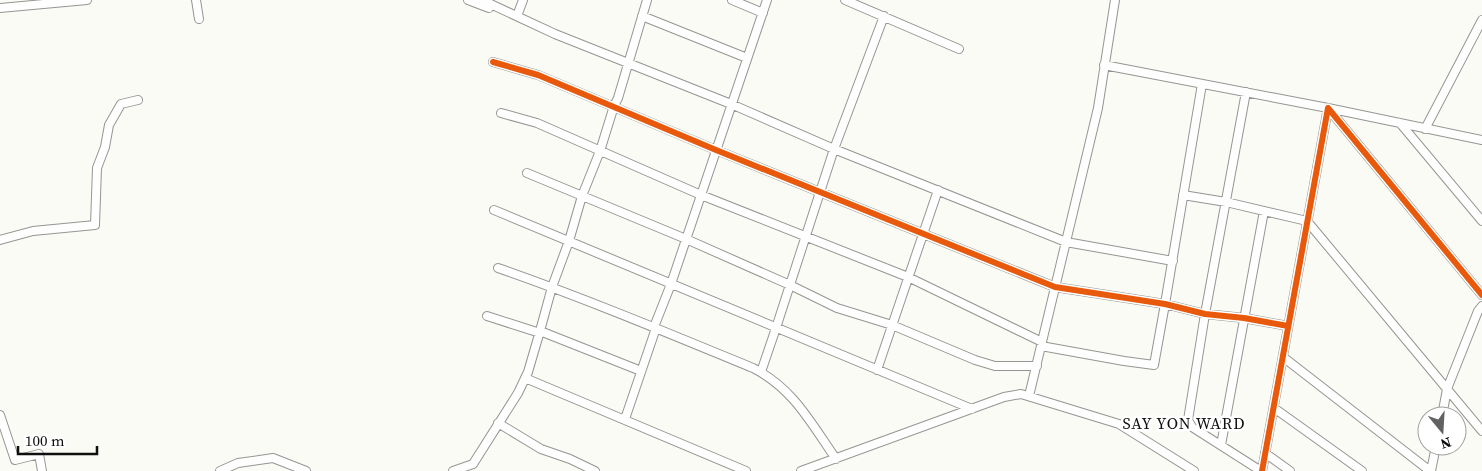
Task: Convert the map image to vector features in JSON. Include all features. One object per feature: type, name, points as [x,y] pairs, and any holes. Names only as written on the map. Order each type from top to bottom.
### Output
[{"type":"street","points":[[0,8],[87,0]]},
{"type":"street","points":[[196,0],[198,19]]},
{"type":"street","points":[[468,0],[508,17],[514,15],[523,0]]},
{"type":"street","points":[[482,0],[555,34],[731,104],[834,149],[1066,242],[1172,261]]},
{"type":"street","points":[[453,471],[471,468],[518,393],[525,378],[582,196],[618,98],[647,0]]},
{"type":"street","points":[[732,0],[763,12]]},
{"type":"street","points":[[625,420],[656,328],[654,327],[671,284],[767,0]]},
{"type":"street","points":[[845,0],[959,49]]},
{"type":"street","points":[[1029,396],[1098,108],[1115,0]]},
{"type":"street","points":[[642,16],[747,58]]},
{"type":"street","points":[[761,372],[834,149],[884,16]]},
{"type":"street","points":[[1425,129],[1482,20]]},
{"type":"street","points":[[493,62],[538,75],[716,150],[1055,287],[1165,304],[1205,314],[1244,318],[1288,326]]},
{"type":"street","points":[[1104,65],[1478,139],[1482,148]]},
{"type":"street","points":[[500,113],[537,124],[701,195],[908,277],[1041,344],[1124,361],[1154,364],[1202,84]]},
{"type":"street","points":[[1246,92],[1205,314],[1188,420],[1192,427],[1262,471],[1328,108]]},
{"type":"street","points":[[0,240],[33,231],[95,225],[97,168],[105,147],[110,125],[121,104],[138,100]]},
{"type":"street","points":[[1328,108],[1482,295]]},
{"type":"street","points":[[1400,123],[1482,221]]},
{"type":"street","points":[[527,173],[790,285],[837,308],[892,325],[975,360],[995,366],[1037,366]]},
{"type":"street","points":[[877,370],[938,190]]},
{"type":"street","points":[[1183,195],[1226,202],[1308,221],[1482,431]]},
{"type":"street","points":[[494,210],[972,410]]},
{"type":"street","points":[[1221,445],[1264,211]]},
{"type":"street","points":[[498,268],[654,327],[769,376],[800,405],[836,459]]},
{"type":"street","points":[[1444,406],[1447,389],[1478,311],[1482,306]]},
{"type":"street","points":[[487,316],[540,332],[640,371]]},
{"type":"street","points":[[1283,357],[1431,471],[1434,456]]},
{"type":"street","points":[[525,378],[746,471]]},
{"type":"street","points":[[801,471],[1004,397],[1021,394],[1119,424],[1194,471]]},
{"type":"street","points":[[1274,408],[1362,471]]},
{"type":"street","points":[[0,415],[15,460],[39,454],[42,471]]},
{"type":"street","points":[[498,423],[542,449],[595,471]]},
{"type":"street","points":[[1265,453],[1290,471]]},
{"type":"street","points":[[220,471],[238,463],[273,458],[306,471]]},
{"type":"cycle path","points":[[493,62],[538,75],[716,150],[1055,287],[1165,304],[1205,314],[1244,318],[1288,326]]},
{"type":"cycle path","points":[[1262,471],[1328,108],[1482,295]]},
{"type":"district","name":"SAY YON WARD","points":[[1184,423]]}]
